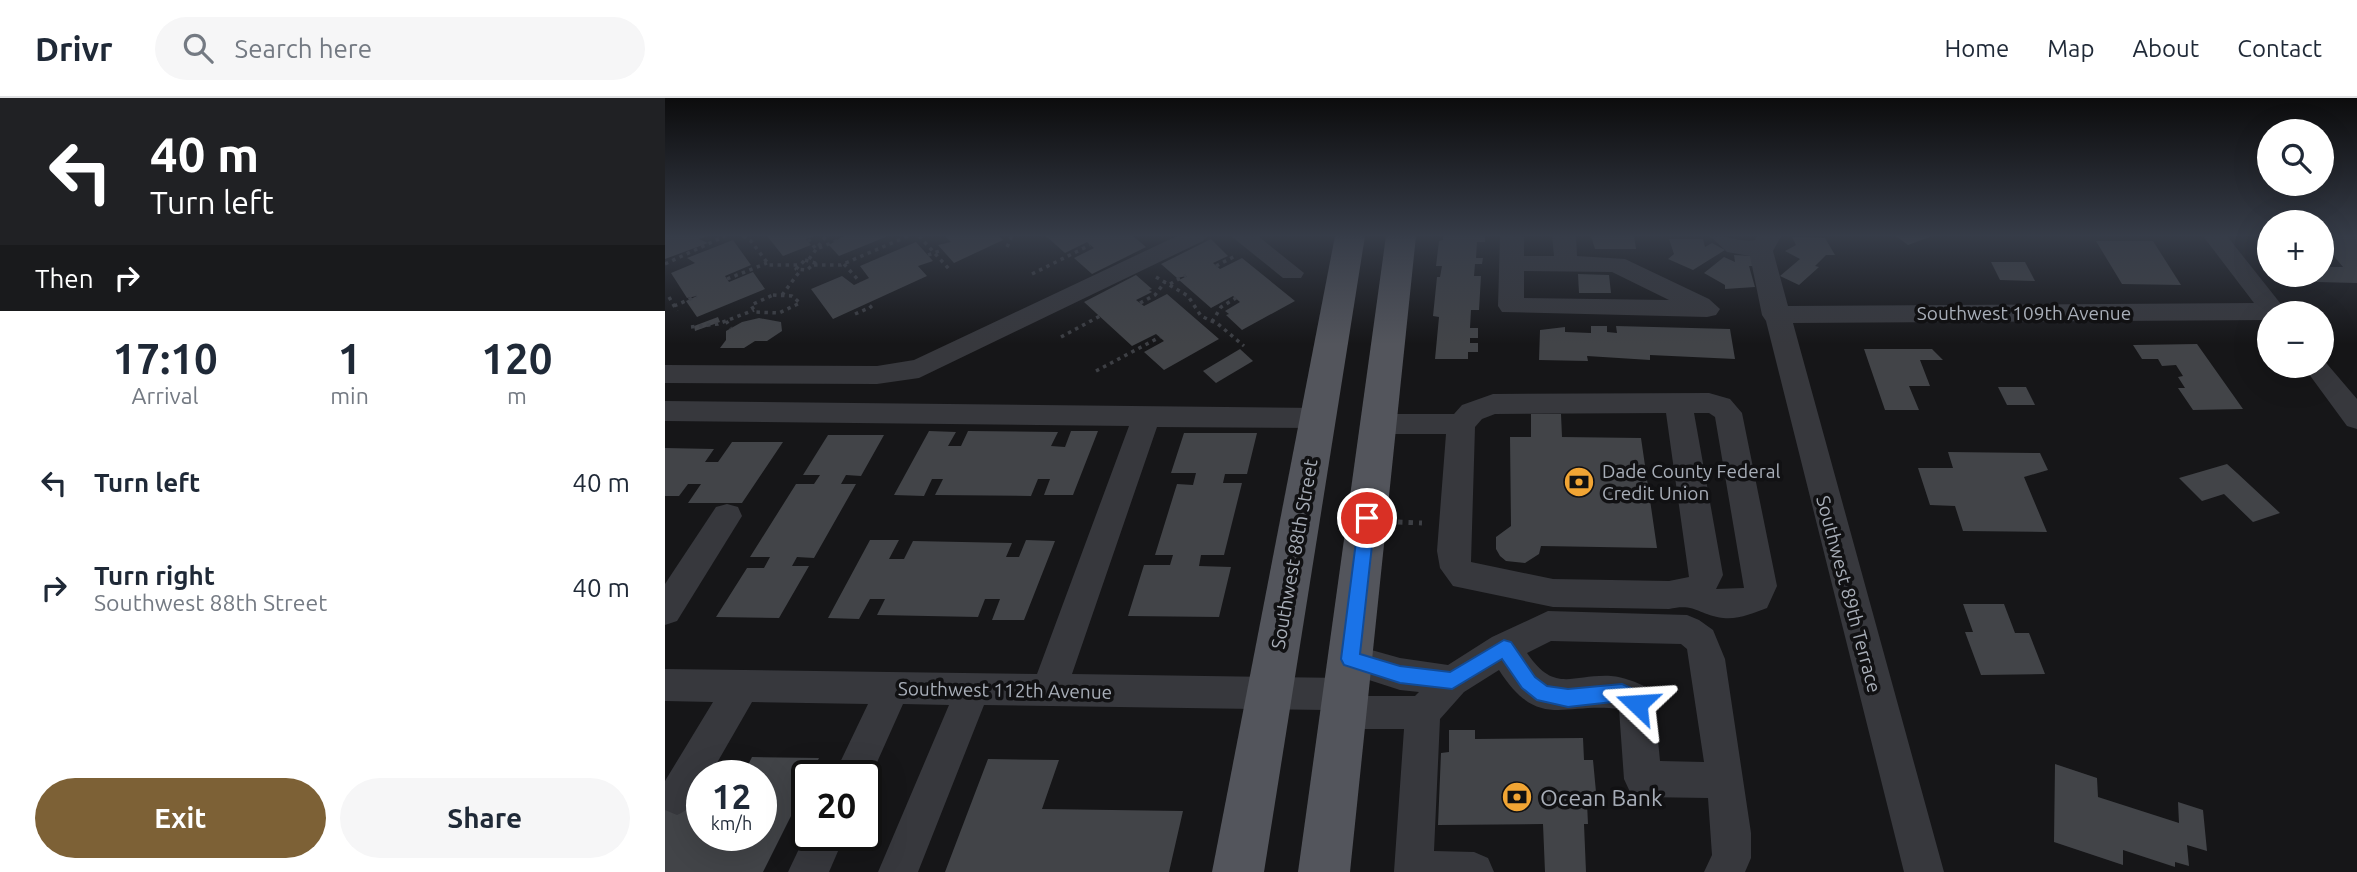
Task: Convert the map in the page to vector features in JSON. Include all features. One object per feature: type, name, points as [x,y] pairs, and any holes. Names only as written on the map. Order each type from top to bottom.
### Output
[{"type":"main road","name":"Southwest 88th Street","points":[[1238,872],[1344,272]]},
{"type":"main road","points":[[1324,872],[1397,272]]},
{"type":"street","points":[[665,374],[877,375],[919,369],[1120,272]]},
{"type":"street","points":[[1512,272],[1511,306],[1707,309],[1636,272]]},
{"type":"street","name":"Southwest 89th Terrace","points":[[1769,272],[1775,315],[1924,872]]},
{"type":"street","points":[[2243,272],[2265,301]]},
{"type":"street","points":[[1626,307],[1645,276]]},
{"type":"street","name":"Southwest 109th Avenue","points":[[1775,315],[2257,312]]},
{"type":"street","points":[[2325,378],[2357,419]]},
{"type":"street","points":[[1678,403],[1707,575],[1705,583],[1693,592],[1669,595],[1553,593],[1470,579],[1456,568],[1453,551],[1461,425],[1472,412],[1493,404],[1678,403],[1715,404],[1728,413],[1761,578],[1758,594],[1743,603],[1718,604],[1693,592]]},
{"type":"street","points":[[665,411],[1318,418]]},
{"type":"street","points":[[1049,690],[1146,417]]},
{"type":"street","points":[[1378,424],[1461,425]]},
{"type":"street","points":[[665,611],[727,516]]},
{"type":"street","points":[[1533,588],[1518,641],[1528,682],[1543,694],[1568,698],[1622,693],[1636,699],[1643,779],[1723,780]]},
{"type":"street","points":[[1474,872],[1413,870],[1423,713],[1452,681],[1548,626],[1693,632],[1703,643],[1708,659],[1733,846],[1724,872]]},
{"type":"street","points":[[1347,688],[1400,674],[1452,681]]},
{"type":"street","name":"Southwest 112th Avenue","points":[[665,685],[1270,693],[1347,688],[1423,713]]},
{"type":"street","points":[[677,796],[742,687]]},
{"type":"street","points":[[860,760],[893,688]]},
{"type":"street","points":[[898,872],[972,689]]},
{"type":"street","points":[[808,872],[818,851]]},
{"type":"path","points":[[727,279],[744,272]]},
{"type":"path","points":[[782,295],[799,272]]},
{"type":"path","points":[[851,272],[860,282]]},
{"type":"path","points":[[1032,274],[1036,272]]},
{"type":"path","points":[[1153,272],[1188,296],[1205,319],[1244,346]]},
{"type":"path","points":[[1140,303],[1155,295],[1167,283],[1186,275]]},
{"type":"path","points":[[691,327],[726,321],[754,310],[779,313],[800,303],[792,296],[773,295],[751,305],[754,310]]},
{"type":"path","points":[[674,306],[697,296]]},
{"type":"path","points":[[669,298],[677,311]]},
{"type":"path","points":[[1212,322],[1221,307],[1236,298]]},
{"type":"path","points":[[855,314],[871,307],[867,303]]},
{"type":"path","points":[[1061,337],[1100,316]]},
{"type":"path","points":[[1199,322],[1205,319]]},
{"type":"path","points":[[726,321],[731,328]]},
{"type":"path","points":[[1096,371],[1160,337]]},
{"type":"path","points":[[1394,522],[1422,523]]},
{"type":"building","points":[[734,272],[725,276],[729,282],[753,272],[765,289],[697,317],[686,301],[697,296],[687,298],[671,273]]},
{"type":"building","points":[[865,272],[924,272],[927,276],[833,319],[811,289],[842,276],[854,285],[869,278]]},
{"type":"building","points":[[1170,272],[1259,272],[1295,301],[1242,330],[1226,315],[1229,314],[1225,311],[1240,302],[1233,296],[1211,308],[1179,280],[1187,276],[1177,278]]},
{"type":"building","points":[[1441,272],[1474,272],[1474,276],[1481,276],[1479,310],[1471,310],[1470,328],[1478,328],[1478,338],[1470,338],[1470,343],[1478,343],[1478,352],[1468,352],[1468,359],[1435,359],[1439,317],[1433,316],[1437,277],[1440,277]]},
{"type":"building","points":[[1751,272],[1755,287],[1725,289],[1725,285],[1704,273]]},
{"type":"building","points":[[1785,272],[1813,272],[1799,285],[1780,276]]},
{"type":"building","points":[[1996,272],[2030,272],[2035,281],[2000,280]]},
{"type":"building","points":[[2115,272],[2173,272],[2181,285],[2122,284]]},
{"type":"building","points":[[2334,272],[2357,272],[2357,283],[2334,282]]},
{"type":"building","points":[[1578,274],[1609,275],[1611,293],[1579,293]]},
{"type":"building","points":[[1136,275],[1152,292],[1136,300],[1144,306],[1167,294],[1219,339],[1164,370],[1144,352],[1164,341],[1156,334],[1132,346],[1084,302]]},
{"type":"building","points":[[718,317],[720,322],[695,331],[694,326]]},
{"type":"building","points":[[759,318],[781,322],[782,331],[767,341],[755,341],[744,348],[720,348],[726,340],[726,331],[742,322]]},
{"type":"building","points":[[1591,326],[1607,326],[1607,332],[1617,333],[1616,326],[1730,329],[1735,359],[1650,355],[1650,360],[1587,356],[1588,361],[1539,360],[1540,330],[1565,327],[1565,332],[1591,333]]},
{"type":"building","points":[[2197,344],[2243,409],[2193,410],[2178,388],[2185,388],[2178,377],[2183,376],[2176,365],[2162,366],[2158,359],[2142,359],[2133,345]]},
{"type":"building","points":[[1240,349],[1253,361],[1216,383],[1203,371]]},
{"type":"building","points":[[1864,349],[1932,349],[1943,360],[1920,360],[1930,386],[1909,386],[1919,410],[1885,410]]},
{"type":"building","points":[[1998,387],[2026,387],[2035,405],[2007,405]]},
{"type":"building","name":"Dade County Federal Credit Union","points":[[1531,414],[1561,414],[1562,437],[1641,438],[1657,548],[1541,546],[1539,554],[1525,563],[1506,561],[1500,556],[1496,549],[1496,537],[1511,526],[1510,437],[1531,437]]},
{"type":"building","points":[[929,431],[956,432],[948,446],[961,446],[968,431],[1058,432],[1051,446],[1065,447],[1071,431],[1098,431],[1073,495],[1044,495],[1050,479],[1038,479],[1031,496],[935,495],[943,479],[932,479],[924,496],[894,495]]},
{"type":"building","points":[[1184,433],[1257,433],[1247,474],[1225,474],[1223,483],[1242,483],[1224,555],[1201,555],[1199,566],[1231,567],[1219,617],[1128,616],[1144,565],[1170,565],[1173,555],[1155,555],[1177,484],[1193,485],[1196,473],[1171,473]]},
{"type":"building","points":[[828,435],[884,435],[861,476],[846,475],[841,484],[856,484],[814,558],[797,557],[792,566],[809,566],[779,618],[716,617],[747,568],[764,568],[770,557],[750,557],[796,484],[814,484],[820,475],[803,475]]},
{"type":"building","points":[[732,442],[783,442],[742,503],[688,503],[701,484],[688,484],[679,496],[665,496],[665,448],[714,449],[705,462],[718,462]]},
{"type":"building","points":[[1948,452],[2040,453],[2048,470],[2024,477],[2047,532],[1963,531],[1955,506],[1930,505],[1918,468],[1953,468]]},
{"type":"building","points":[[2227,464],[2280,513],[2253,522],[2224,494],[2202,501],[2179,478]]},
{"type":"building","points":[[870,540],[899,540],[889,559],[904,559],[913,541],[1012,543],[1006,557],[1019,557],[1026,540],[1055,541],[1024,620],[992,620],[1000,599],[985,599],[978,617],[877,615],[885,599],[870,599],[859,619],[828,618]]},
{"type":"building","points":[[1963,604],[2004,604],[2015,633],[2029,633],[2045,674],[1981,675],[1965,632],[1973,632]]},
{"type":"building","name":"Ocean Bank","points":[[1449,730],[1475,730],[1475,739],[1583,738],[1584,760],[1593,760],[1596,792],[1595,803],[1587,803],[1588,824],[1584,824],[1586,872],[1545,872],[1543,824],[1438,825],[1441,753],[1449,752]]},
{"type":"building","points":[[752,757],[819,758],[791,760],[791,816],[777,844],[777,760],[750,760]]},
{"type":"building","points":[[988,759],[1059,760],[1042,809],[1183,811],[1169,872],[945,872]]},
{"type":"building","points":[[2055,764],[2097,778],[2098,797],[2179,823],[2178,802],[2203,810],[2207,851],[2187,845],[2189,866],[2175,862],[2175,867],[2123,850],[2123,865],[2054,842]]},
{"type":"building","points":[[665,805],[686,805],[686,851],[774,851],[763,872],[665,872]]},
{"type":"place","name":"Dade County Federal Credit Union","points":[[1579,482]]},
{"type":"place","name":"Ocean Bank","points":[[1517,797]]},
{"type":"route","points":[[1367,518],[1350,659],[1400,674],[1452,681],[1504,648],[1528,682],[1543,694],[1568,698],[1622,693],[1632,696],[1637,704]]}]
